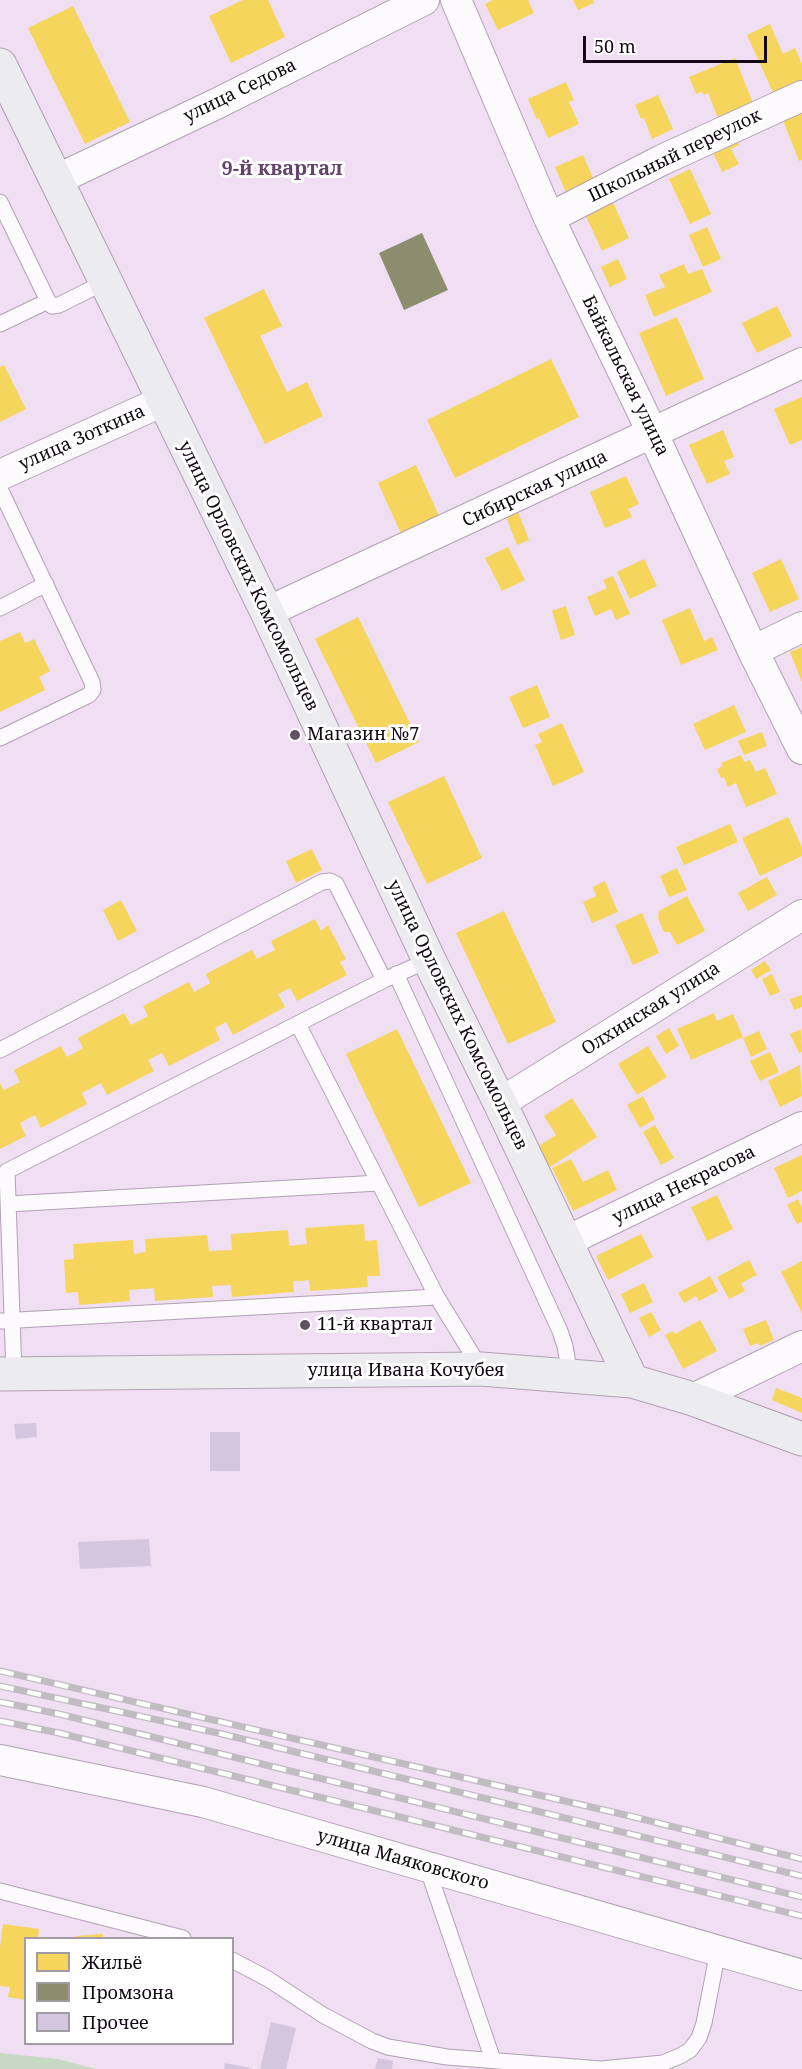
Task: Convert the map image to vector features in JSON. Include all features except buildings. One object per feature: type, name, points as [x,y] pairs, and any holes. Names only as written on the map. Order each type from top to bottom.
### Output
[{"type":"street","name":"улица Седова","points":[[56,180],[216,104],[424,0]]},
{"type":"street","name":"Байкальская улица","points":[[456,0],[549,218],[653,434],[753,651],[802,749]]},
{"type":"street","name":"улица Орловских Комсомольцев","points":[[0,65],[267,612],[429,960],[500,1103],[632,1381]]},
{"type":"street","name":"Школьный переулок","points":[[549,218],[662,160],[802,96]]},
{"type":"street","name":"Сибирская улица","points":[[267,612],[802,363]]},
{"type":"street","name":"улица Зоткина","points":[[0,475],[163,401]]},
{"type":"street","points":[[753,651],[802,627]]},
{"type":"street","name":"Олхинская улица","points":[[500,1103],[802,915]]},
{"type":"street","name":"улица Некрасова","points":[[565,1242],[802,1127]]},
{"type":"street","points":[[693,1399],[802,1346]]},
{"type":"street","name":"улица Ивана Кочубея","points":[[7,1374],[481,1369],[632,1381],[693,1399],[802,1439]]},
{"type":"street","name":"улица Маяковского","points":[[0,1760],[203,1802],[802,1975]]},
{"type":"lane","points":[[0,202],[5,224],[52,306],[59,305],[105,282]]},
{"type":"lane","points":[[0,324],[48,301]]},
{"type":"lane","points":[[0,489],[92,682],[93,690],[89,695],[0,738]]},
{"type":"lane","points":[[0,608],[46,585]]},
{"type":"lane","points":[[0,1050],[322,882],[330,881],[336,884],[390,977],[560,1331],[570,1376]]},
{"type":"lane","points":[[7,1374],[8,1204],[4,1172],[390,977],[429,960]]},
{"type":"lane","points":[[297,1024],[437,1297],[481,1369]]},
{"type":"lane","points":[[8,1204],[379,1183]]},
{"type":"lane","points":[[6,1321],[437,1297]]},
{"type":"lane","points":[[427,1867],[493,2060]]},
{"type":"lane","points":[[0,1891],[179,1937]]},
{"type":"lane","points":[[234,1961],[372,2041],[410,2051],[447,2057],[601,2069],[663,2063],[680,2056],[699,2038],[718,1951]]},
{"type":"green space","points":[[0,2053],[58,2059],[96,2069],[0,2069]]},
{"type":"railway","points":[[0,1671],[630,1816],[802,1859]]},
{"type":"railway","points":[[0,1686],[218,1733],[802,1876]]},
{"type":"railway","points":[[0,1702],[59,1714],[802,1897]]},
{"type":"railway","points":[[0,1721],[59,1733],[802,1916]]},
{"type":"place","name":"Магазин №7","points":[[295,735]]},
{"type":"place","name":"11-й квартал","points":[[305,1325]]},
{"type":"district","name":"9-й квартал","points":[[282,169]]}]
